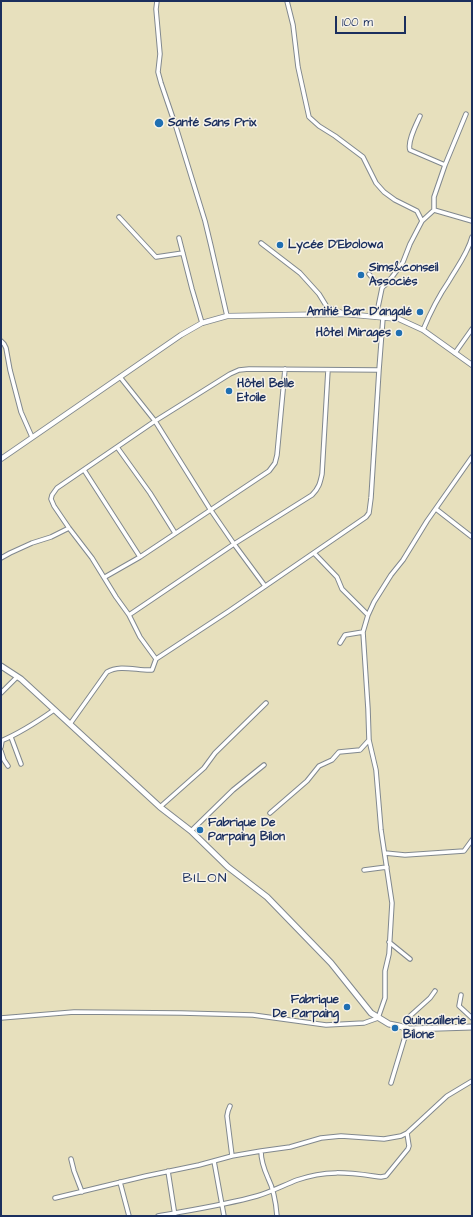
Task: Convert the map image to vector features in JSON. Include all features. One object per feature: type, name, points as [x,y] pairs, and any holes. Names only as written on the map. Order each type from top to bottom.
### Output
[{"type":"main road","points":[[1,666],[17,677],[160,807],[191,831],[228,867],[267,897],[330,963],[371,1013],[389,1024],[407,1028],[472,1027]]},
{"type":"street","points":[[157,1],[156,9],[160,54],[158,72],[205,221],[227,316]]},
{"type":"street","points":[[287,1],[293,25],[298,67],[309,117],[319,126],[363,157],[376,183],[384,192],[395,200],[417,211],[422,221]]},
{"type":"street","points":[[376,317],[382,288],[403,262],[410,244],[422,221],[434,210],[434,197],[445,165],[466,114]]},
{"type":"street","points":[[420,116],[409,143],[410,150],[445,165]]},
{"type":"street","points":[[434,210],[472,221]]},
{"type":"street","points":[[118,217],[156,257],[183,253]]},
{"type":"street","points":[[423,330],[431,311],[459,265],[472,237]]},
{"type":"street","points":[[179,238],[202,323]]},
{"type":"street","points":[[261,243],[300,273],[319,294],[327,307],[344,314]]},
{"type":"street","points":[[369,274],[374,280],[385,285]]},
{"type":"street","points":[[1,459],[181,335],[202,323],[227,316],[344,314],[399,319],[423,330],[472,365]]},
{"type":"street","points":[[70,724],[107,672],[110,670],[126,668],[152,670],[156,659],[366,517],[369,513],[371,498],[379,370],[384,318]]},
{"type":"street","points":[[455,353],[472,329]]},
{"type":"street","points":[[1,341],[6,348],[21,412],[32,437]]},
{"type":"street","points":[[105,577],[140,556],[269,471],[275,463],[277,456],[285,369]]},
{"type":"street","points":[[156,659],[140,637],[129,615],[116,597],[105,577],[54,506],[51,499],[52,495],[58,488],[154,421],[230,374],[239,370],[379,370]]},
{"type":"street","points":[[129,615],[234,544],[312,495],[317,490],[322,474],[328,370]]},
{"type":"street","points":[[120,377],[154,421],[210,509],[265,586]]},
{"type":"street","points":[[117,447],[150,493],[175,533]]},
{"type":"street","points":[[1,1018],[74,1012],[181,1013],[253,1016],[326,1025],[364,1023],[378,1018],[385,998],[385,971],[389,954],[392,909],[380,816],[376,770],[369,740],[363,632],[368,615],[377,597],[472,458]]},
{"type":"street","points":[[84,470],[140,556]]},
{"type":"street","points":[[436,509],[472,537]]},
{"type":"street","points":[[1,558],[32,543],[51,538],[69,528]]},
{"type":"street","points":[[314,553],[337,577],[342,589],[368,615]]},
{"type":"street","points":[[340,643],[345,635],[363,632]]},
{"type":"street","points":[[1,693],[17,677]]},
{"type":"street","points":[[160,807],[204,768],[215,753],[266,703]]},
{"type":"street","points":[[1,747],[1,741],[29,727],[54,710]]},
{"type":"street","points":[[11,737],[21,764]]},
{"type":"street","points":[[270,812],[307,782],[319,766],[332,760],[339,752],[360,750],[369,740]]},
{"type":"street","points":[[1,751],[8,766]]},
{"type":"street","points":[[191,831],[233,790],[264,765]]},
{"type":"street","points":[[385,853],[405,855],[464,850],[472,840]]},
{"type":"street","points":[[364,870],[387,867]]},
{"type":"street","points":[[389,942],[410,958]]},
{"type":"street","points":[[391,1083],[410,1016],[430,998],[435,990]]},
{"type":"street","points":[[461,995],[459,1006],[472,1018]]},
{"type":"street","points":[[55,1198],[232,1156],[290,1147],[321,1138],[342,1136],[384,1139],[407,1133],[448,1096],[472,1081]]},
{"type":"street","points":[[230,1106],[227,1116],[232,1156]]},
{"type":"street","points":[[158,1216],[175,1214],[258,1196],[297,1180],[318,1174],[334,1172],[381,1177],[386,1176],[408,1149],[407,1133]]},
{"type":"street","points":[[261,1151],[261,1159],[264,1170],[269,1179],[276,1204],[277,1216]]},
{"type":"street","points":[[71,1160],[82,1192]]},
{"type":"street","points":[[214,1161],[224,1216]]},
{"type":"street","points":[[168,1171],[175,1214]]},
{"type":"street","points":[[120,1182],[129,1216]]},
{"type":"place","name":"Santé Sans Prix","points":[[159,123]]},
{"type":"place","name":"Lycée D’Ebolowa","points":[[280,245]]},
{"type":"place","name":"Sims&conseil Associés","points":[[361,275]]},
{"type":"place","name":"Amitié Bar D’angalé","points":[[420,312]]},
{"type":"place","name":"Hôtel Mirages","points":[[399,333]]},
{"type":"place","name":"Hôtel Belle Etoile","points":[[229,391]]},
{"type":"place","name":"Fabrique De Parpaing Bilon","points":[[200,830]]},
{"type":"place","name":"Fabrique De Parpaing","points":[[347,1007]]},
{"type":"place","name":"Quincaillerie Bilone","points":[[395,1028]]},
{"type":"district","name":"BILON","points":[[205,879]]}]
